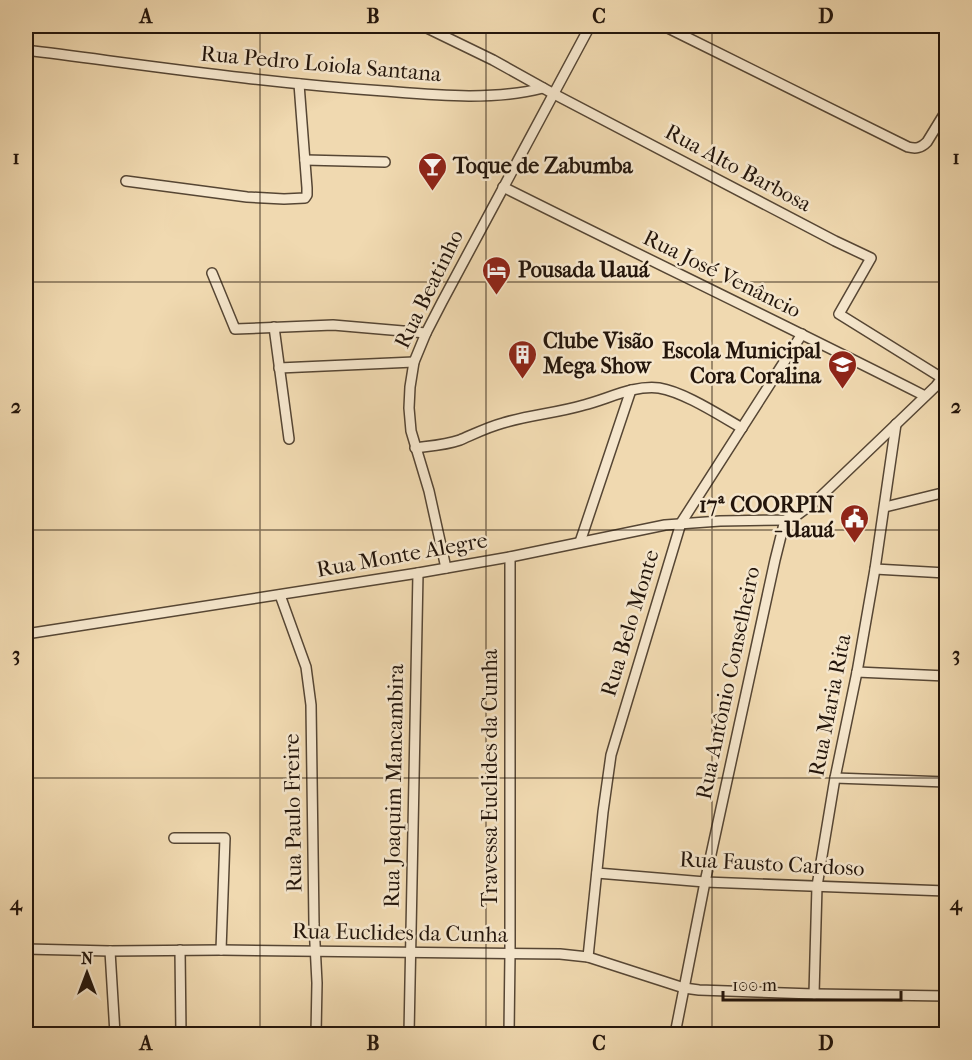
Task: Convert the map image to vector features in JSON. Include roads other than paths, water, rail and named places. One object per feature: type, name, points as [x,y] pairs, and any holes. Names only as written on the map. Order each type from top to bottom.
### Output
[{"type":"street","name":"Rua Alto Barbosa","points":[[423,26],[473,50],[824,236],[871,258],[839,314],[941,379]]},
{"type":"street","name":"Rua Beatinho","points":[[446,568],[429,491],[411,431],[409,408],[414,362],[426,333],[590,26]]},
{"type":"street","points":[[664,26],[914,149],[927,142],[946,111]]},
{"type":"street","name":"Rua Pedro Loiola Santana","points":[[26,50],[236,78],[338,88],[477,95],[527,92],[543,88]]},
{"type":"street","points":[[126,181],[271,199],[303,199],[307,195],[299,84]]},
{"type":"street","points":[[305,160],[385,162]]},
{"type":"street","name":"Rua José Venâncio","points":[[502,188],[925,396]]},
{"type":"street","points":[[212,273],[235,329],[333,326],[426,333]]},
{"type":"street","points":[[274,327],[289,439]]},
{"type":"street","name":"Rua Belo Monte","points":[[588,957],[607,777],[681,523],[802,334]]},
{"type":"street","points":[[279,368],[414,362]]},
{"type":"street","points":[[785,520],[807,509],[941,379],[946,392]]},
{"type":"street","points":[[415,448],[460,440],[506,422],[586,405],[645,387],[673,392],[742,428]]},
{"type":"street","points":[[580,542],[631,390]]},
{"type":"street","name":"Rua Maria Rita","points":[[814,994],[817,886],[876,569],[896,424]]},
{"type":"street","points":[[885,507],[946,492]]},
{"type":"street","name":"Rua Monte Alegre","points":[[26,634],[418,573],[681,523],[785,520]]},
{"type":"street","name":"Rua Antônio Conselheiro","points":[[675,1035],[705,882],[785,520]]},
{"type":"street","name":"Travessa Euclides da Cunha","points":[[509,1035],[510,557]]},
{"type":"street","points":[[876,569],[946,573]]},
{"type":"street","name":"Rua Joaquim Mancambira","points":[[409,1035],[418,573]]},
{"type":"street","name":"Rua Paulo Freire","points":[[280,595],[306,667],[311,705],[316,1035]]},
{"type":"street","points":[[857,672],[946,676]]},
{"type":"street","points":[[836,778],[946,782]]},
{"type":"street","points":[[174,838],[225,838],[221,950]]},
{"type":"street","name":"Rua Fausto Cardoso","points":[[597,873],[705,882],[946,891]]},
{"type":"street","name":"Rua Euclides da Cunha","points":[[26,949],[560,954],[588,957],[684,988],[717,992],[946,996]]},
{"type":"street","points":[[180,950],[181,1035]]},
{"type":"street","points":[[110,951],[115,1035]]},
{"type":"place","name":"Toque de Zabumba","points":[[432,192]]},
{"type":"place","name":"Pousada Uauá","points":[[497,296]]},
{"type":"place","name":"Clube Visão Mega Show","points":[[522,380]]},
{"type":"place","name":"Escola Municipal Cora Coralina","points":[[842,390]]},
{"type":"place","name":"17ª COORPIN - Uauá","points":[[855,544]]}]
